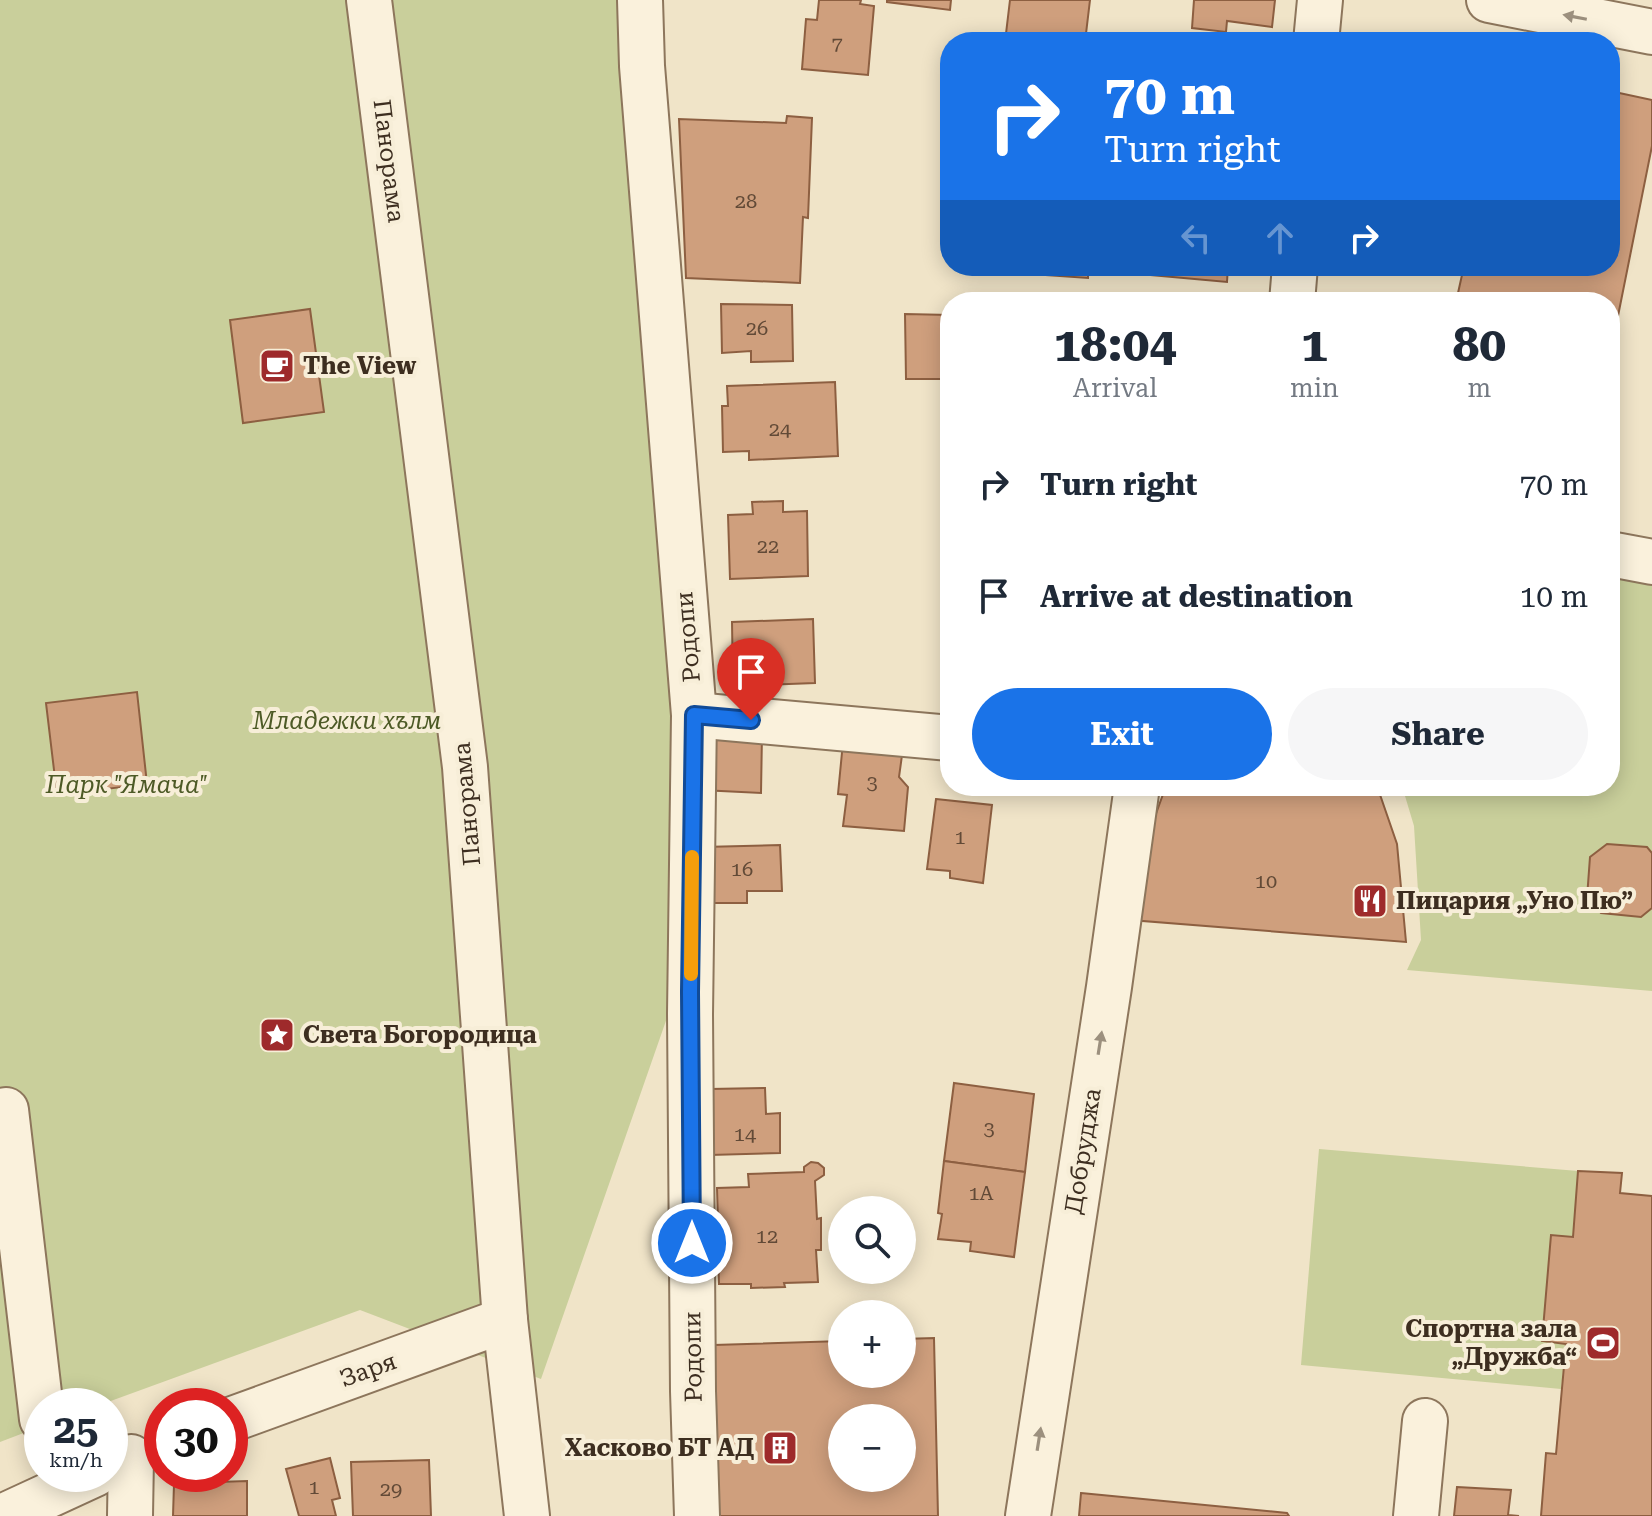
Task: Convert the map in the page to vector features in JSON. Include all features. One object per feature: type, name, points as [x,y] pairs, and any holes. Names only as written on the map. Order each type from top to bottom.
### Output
[{"type":"street","name":"Панорама","points":[[369,0],[465,767],[505,1320],[527,1516]]},
{"type":"street","name":"Родопи","points":[[640,0],[642,66],[694,715],[690,1014],[697,1516]]},
{"type":"street","points":[[1317,32],[1320,0]]},
{"type":"street","points":[[1489,0],[1652,32]]},
{"type":"street","points":[[1620,556],[1652,562]]},
{"type":"street","points":[[694,715],[940,737]]},
{"type":"street","name":"Добруджа","points":[[1028,1516],[1136,796]]},
{"type":"street","points":[[6,1110],[38,1388]]},
{"type":"street","name":"Заря","points":[[248,1413],[505,1320]]},
{"type":"street","points":[[1416,1516],[1425,1421]]},
{"type":"street","points":[[4,1516],[38,1492]]},
{"type":"street","points":[[127,1492],[130,1516]]},
{"type":"green space","name":"Младежки хълм","points":[[0,0],[643,0],[691,949],[541,1379],[360,1310],[128,1395],[128,1388],[24,1388],[24,1433],[0,1442]]},
{"type":"green space","points":[[1620,566],[1652,574],[1652,991],[1407,970],[1421,940],[1414,826],[1405,796],[1620,796]]},
{"type":"green space","points":[[1319,1149],[1578,1171],[1573,1237],[1551,1236],[1542,1341],[1566,1344],[1561,1389],[1301,1365]]},
{"type":"building","points":[[819,0],[861,0],[860,4],[874,6],[868,75],[802,69],[806,19],[817,20]]},
{"type":"building","points":[[887,0],[951,0],[950,10]]},
{"type":"building","points":[[1010,0],[1090,0],[1086,32],[1006,32]]},
{"type":"building","points":[[1194,0],[1275,0],[1272,27],[1227,21],[1226,32],[1192,28]]},
{"type":"building","points":[[1620,93],[1652,100],[1652,146],[1620,306],[1620,292],[1458,292],[1462,276],[1620,276]]},
{"type":"building","points":[[787,116],[812,118],[808,218],[803,217],[800,283],[686,278],[679,119],[786,123]]},
{"type":"building","points":[[1162,276],[1227,276],[1227,282]]},
{"type":"building","points":[[721,304],[792,305],[793,361],[751,362],[751,351],[722,353]]},
{"type":"building","name":"The View","points":[[310,309],[324,412],[243,423],[230,320]]},
{"type":"building","points":[[905,314],[940,315],[940,379],[906,379]]},
{"type":"building","points":[[835,382],[838,456],[749,460],[749,451],[723,452],[722,406],[728,406],[727,386]]},
{"type":"building","points":[[783,501],[783,512],[807,511],[808,576],[730,579],[728,515],[753,514],[752,502]]},
{"type":"building","points":[[813,619],[815,683],[733,686],[732,622]]},
{"type":"building","points":[[137,692],[147,784],[57,795],[46,703]]},
{"type":"building","points":[[710,731],[762,734],[761,793],[701,790]]},
{"type":"building","points":[[843,742],[903,748],[899,777],[908,787],[904,831],[843,826],[847,795],[838,794]]},
{"type":"building","points":[[1162,796],[1380,796],[1397,844],[1406,942],[1118,919]]},
{"type":"building","points":[[936,799],[992,805],[983,883],[950,878],[950,871],[927,869]]},
{"type":"building","points":[[1607,844],[1647,847],[1652,853],[1652,908],[1641,917],[1601,913],[1587,898],[1590,857]]},
{"type":"building","points":[[780,845],[782,891],[747,891],[747,903],[704,903],[703,847]]},
{"type":"building","points":[[954,1083],[1034,1094],[1025,1172],[944,1161]]},
{"type":"building","points":[[765,1088],[766,1114],[780,1113],[780,1153],[710,1155],[710,1089]]},
{"type":"building","points":[[944,1161],[1025,1172],[1014,1257],[970,1251],[971,1242],[938,1239]]},
{"type":"building","points":[[811,1162],[824,1168],[824,1175],[815,1181],[817,1219],[821,1218],[821,1250],[816,1250],[818,1282],[751,1288],[751,1284],[719,1284],[718,1254],[713,1254],[712,1220],[718,1221],[717,1188],[749,1187],[748,1174],[804,1172],[804,1167]]},
{"type":"building","name":"Спортна зала „Дружба“","points":[[1578,1171],[1622,1173],[1620,1193],[1652,1196],[1652,1516],[1541,1516],[1546,1453],[1556,1454],[1566,1344],[1542,1341],[1551,1235],[1573,1237]]},
{"type":"building","name":"Хасково БТ АД","points":[[934,1338],[938,1516],[719,1516],[714,1345],[828,1341],[828,1388],[916,1388],[916,1339]]},
{"type":"building","points":[[330,1458],[340,1498],[332,1500],[336,1516],[299,1516],[286,1469]]},
{"type":"building","points":[[429,1460],[431,1516],[353,1516],[351,1462]]},
{"type":"building","points":[[1457,1487],[1511,1490],[1508,1515],[1519,1516],[1454,1516]]},
{"type":"building","points":[[174,1492],[247,1492],[247,1516],[173,1516]]},
{"type":"building","points":[[1081,1493],[1287,1513],[1289,1516],[1079,1516]]},
{"type":"slow traffic","points":[[691,974],[692,857]]},
{"type":"place","name":"The View","points":[[277,366]]},
{"type":"place","name":"Пицария „Уно Пю”","points":[[1370,901]]},
{"type":"place","name":"Света Богородица","points":[[277,1035]]},
{"type":"place","name":"Спортна зала „Дружба“","points":[[1603,1343]]},
{"type":"place","name":"Хасково БТ АД","points":[[780,1448]]},
{"type":"route","points":[[692,1243],[690,992],[694,715],[751,720]]},
{"type":"park label","name":"Парк \"Ямача\"","points":[[127,785]]}]
